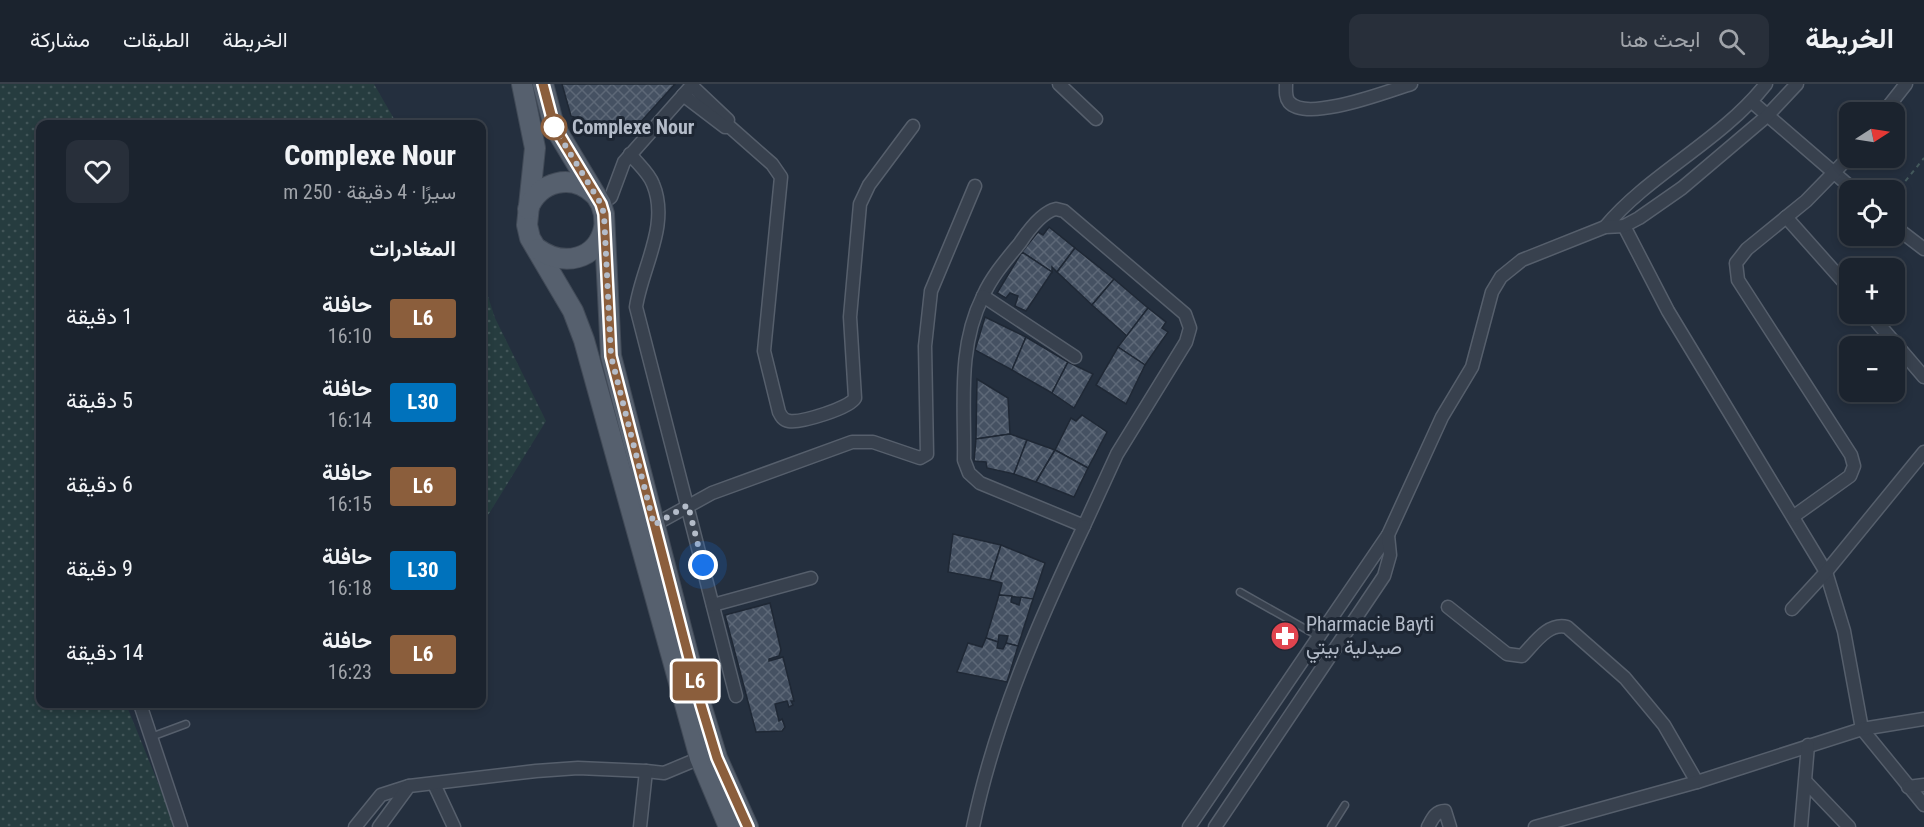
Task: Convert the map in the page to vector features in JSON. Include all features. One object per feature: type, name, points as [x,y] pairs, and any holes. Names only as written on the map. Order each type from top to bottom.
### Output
[{"type":"main road","points":[[522,84],[535,148],[526,225],[530,238],[573,311],[584,340],[700,758],[729,827]]},
{"type":"main road","points":[[543,84],[554,126],[599,200],[604,225],[611,356],[717,758],[748,827]]},
{"type":"main road","points":[[528,212],[535,196],[557,182],[574,182],[599,200]]},
{"type":"main road","points":[[538,249],[555,259],[565,260],[584,256],[598,243],[604,225]]},
{"type":"street","points":[[1059,84],[1096,119]]},
{"type":"street","points":[[1286,84],[1287,98],[1291,104],[1302,109],[1356,104],[1388,87],[1411,84]]},
{"type":"street","points":[[1605,227],[1630,201],[1686,158],[1752,102],[1766,84]]},
{"type":"street","points":[[1188,827],[1388,535],[1442,417],[1472,367],[1492,292],[1501,278],[1522,260],[1605,227],[1624,226],[1682,188],[1767,116],[1797,84]]},
{"type":"street","points":[[1892,102],[1906,84]]},
{"type":"street","points":[[599,200],[611,197],[624,162],[689,88],[730,122],[730,128],[772,164],[781,177],[781,198],[764,351],[779,412],[791,422],[844,408],[855,398],[850,317],[860,204],[869,185],[914,126]]},
{"type":"street","points":[[1752,102],[1842,180]]},
{"type":"street","points":[[630,154],[652,182],[657,197],[658,232],[639,287],[636,307],[736,696]]},
{"type":"street","points":[[1794,516],[1850,476],[1854,466],[1851,454],[1735,274],[1736,263],[1748,249],[1806,201],[1839,167]]},
{"type":"street","points":[[654,525],[712,493],[852,442],[873,442],[920,458],[927,454],[925,346],[931,291],[975,186]]},
{"type":"street","points":[[973,827],[995,742],[1032,637],[1084,526],[1117,454],[1186,342],[1190,328],[1185,314],[1064,211],[1056,209],[1049,211],[1027,233],[996,273],[983,296],[968,341],[964,365],[966,467],[980,483],[1084,526]]},
{"type":"street","points":[[1786,217],[1839,277]]},
{"type":"street","points":[[1624,226],[1668,311],[1826,572],[1844,631],[1862,729],[1924,805]]},
{"type":"street","points":[[1905,234],[1924,249]]},
{"type":"street","points":[[983,296],[1074,357]]},
{"type":"street","points":[[1879,324],[1924,377]]},
{"type":"street","points":[[1792,609],[1826,572],[1924,452]]},
{"type":"street","points":[[1215,827],[1384,576],[1390,555],[1388,535]]},
{"type":"street","points":[[713,605],[812,579]]},
{"type":"street","points":[[1448,607],[1507,654],[1515,657],[1522,656],[1550,628],[1560,625],[1567,627],[1625,678],[1664,725],[1697,782]]},
{"type":"street","points":[[1329,620],[1345,633]]},
{"type":"street","points":[[141,708],[181,827]]},
{"type":"street","points":[[1536,827],[1697,782],[1862,729],[1924,719]]},
{"type":"street","points":[[1801,827],[1807,783],[1808,745]]},
{"type":"street","points":[[355,827],[381,795],[408,786],[578,768],[664,773],[700,758]]},
{"type":"street","points":[[640,827],[646,771]]},
{"type":"street","points":[[1807,783],[1849,827]]},
{"type":"street","points":[[434,784],[454,827]]},
{"type":"street","points":[[1908,787],[1924,785]]},
{"type":"street","points":[[379,827],[408,786]]},
{"type":"street","points":[[1428,827],[1436,813],[1441,811],[1445,811],[1450,827]]},
{"type":"lane","points":[[1240,592],[1318,636]]},
{"type":"lane","points":[[151,737],[186,724]]},
{"type":"lane","points":[[1331,827],[1344,805]]},
{"type":"path","points":[[1905,181],[1924,158]]},
{"type":"green space","points":[[0,84],[374,84],[395,120],[36,120],[36,708],[128,708],[176,827],[0,827]]},
{"type":"green space","points":[[486,290],[495,318],[546,421],[486,518]]},
{"type":"building","points":[[562,84],[675,84],[628,136],[571,116]]},
{"type":"building","points":[[1049,227],[1075,248],[1057,272],[1052,267],[1052,272],[1022,252],[1038,232],[1043,235]]},
{"type":"building","points":[[1075,248],[1114,279],[1092,305],[1057,272]]},
{"type":"building","points":[[1022,252],[1052,272],[1026,311],[1015,306],[1018,296],[1010,293],[1006,298],[997,293]]},
{"type":"building","points":[[1114,279],[1148,308],[1127,336],[1092,305]]},
{"type":"building","points":[[1148,308],[1166,322],[1162,328],[1168,332],[1145,365],[1118,347]]},
{"type":"building","points":[[985,317],[1026,337],[1012,370],[975,350]]},
{"type":"building","points":[[1026,337],[1068,362],[1052,393],[1012,370]]},
{"type":"building","points":[[1118,347],[1145,365],[1126,404],[1096,385]]},
{"type":"building","points":[[1068,362],[1093,374],[1074,408],[1052,393]]},
{"type":"building","points":[[977,379],[1008,398],[1010,434],[976,439]]},
{"type":"building","points":[[1082,415],[1107,432],[1088,468],[1055,450],[1071,418],[1076,421]]},
{"type":"building","points":[[1010,434],[1027,440],[1014,474],[987,468],[986,462],[974,461],[976,439]]},
{"type":"building","points":[[1027,440],[1055,450],[1036,482],[1014,474]]},
{"type":"building","points":[[1055,450],[1088,468],[1074,497],[1036,482]]},
{"type":"building","points":[[953,534],[1001,545],[990,580],[948,572]]},
{"type":"building","points":[[1001,545],[1045,563],[1033,599],[999,595],[1002,583],[990,580]]},
{"type":"building","points":[[999,595],[1012,596],[1011,602],[1019,605],[1021,597],[1033,599],[1018,646],[1006,643],[1008,636],[999,635],[998,642],[986,638]]},
{"type":"building","points":[[770,603],[781,650],[779,656],[769,661],[783,657],[794,701],[791,701],[793,705],[789,707],[787,701],[775,704],[779,721],[782,719],[785,727],[782,731],[756,732],[725,615]]},
{"type":"building","points":[[986,638],[998,642],[997,648],[1003,649],[1006,643],[1018,646],[1007,682],[957,672],[968,643],[982,647]]},
{"type":"bus line","name":"L6","points":[[543,84],[554,126],[601,204],[604,214],[611,356],[701,705],[717,758],[748,827]]},
{"type":"place","name":"Complexe Nour","points":[[554,127]]},
{"type":"place","name":"Pharmacie Bayti صيدلية بيتي","points":[[1285,636]]},
{"type":"route","points":[[554,127],[601,204],[604,214],[611,356],[654,525],[688,505],[703,565]]}]
